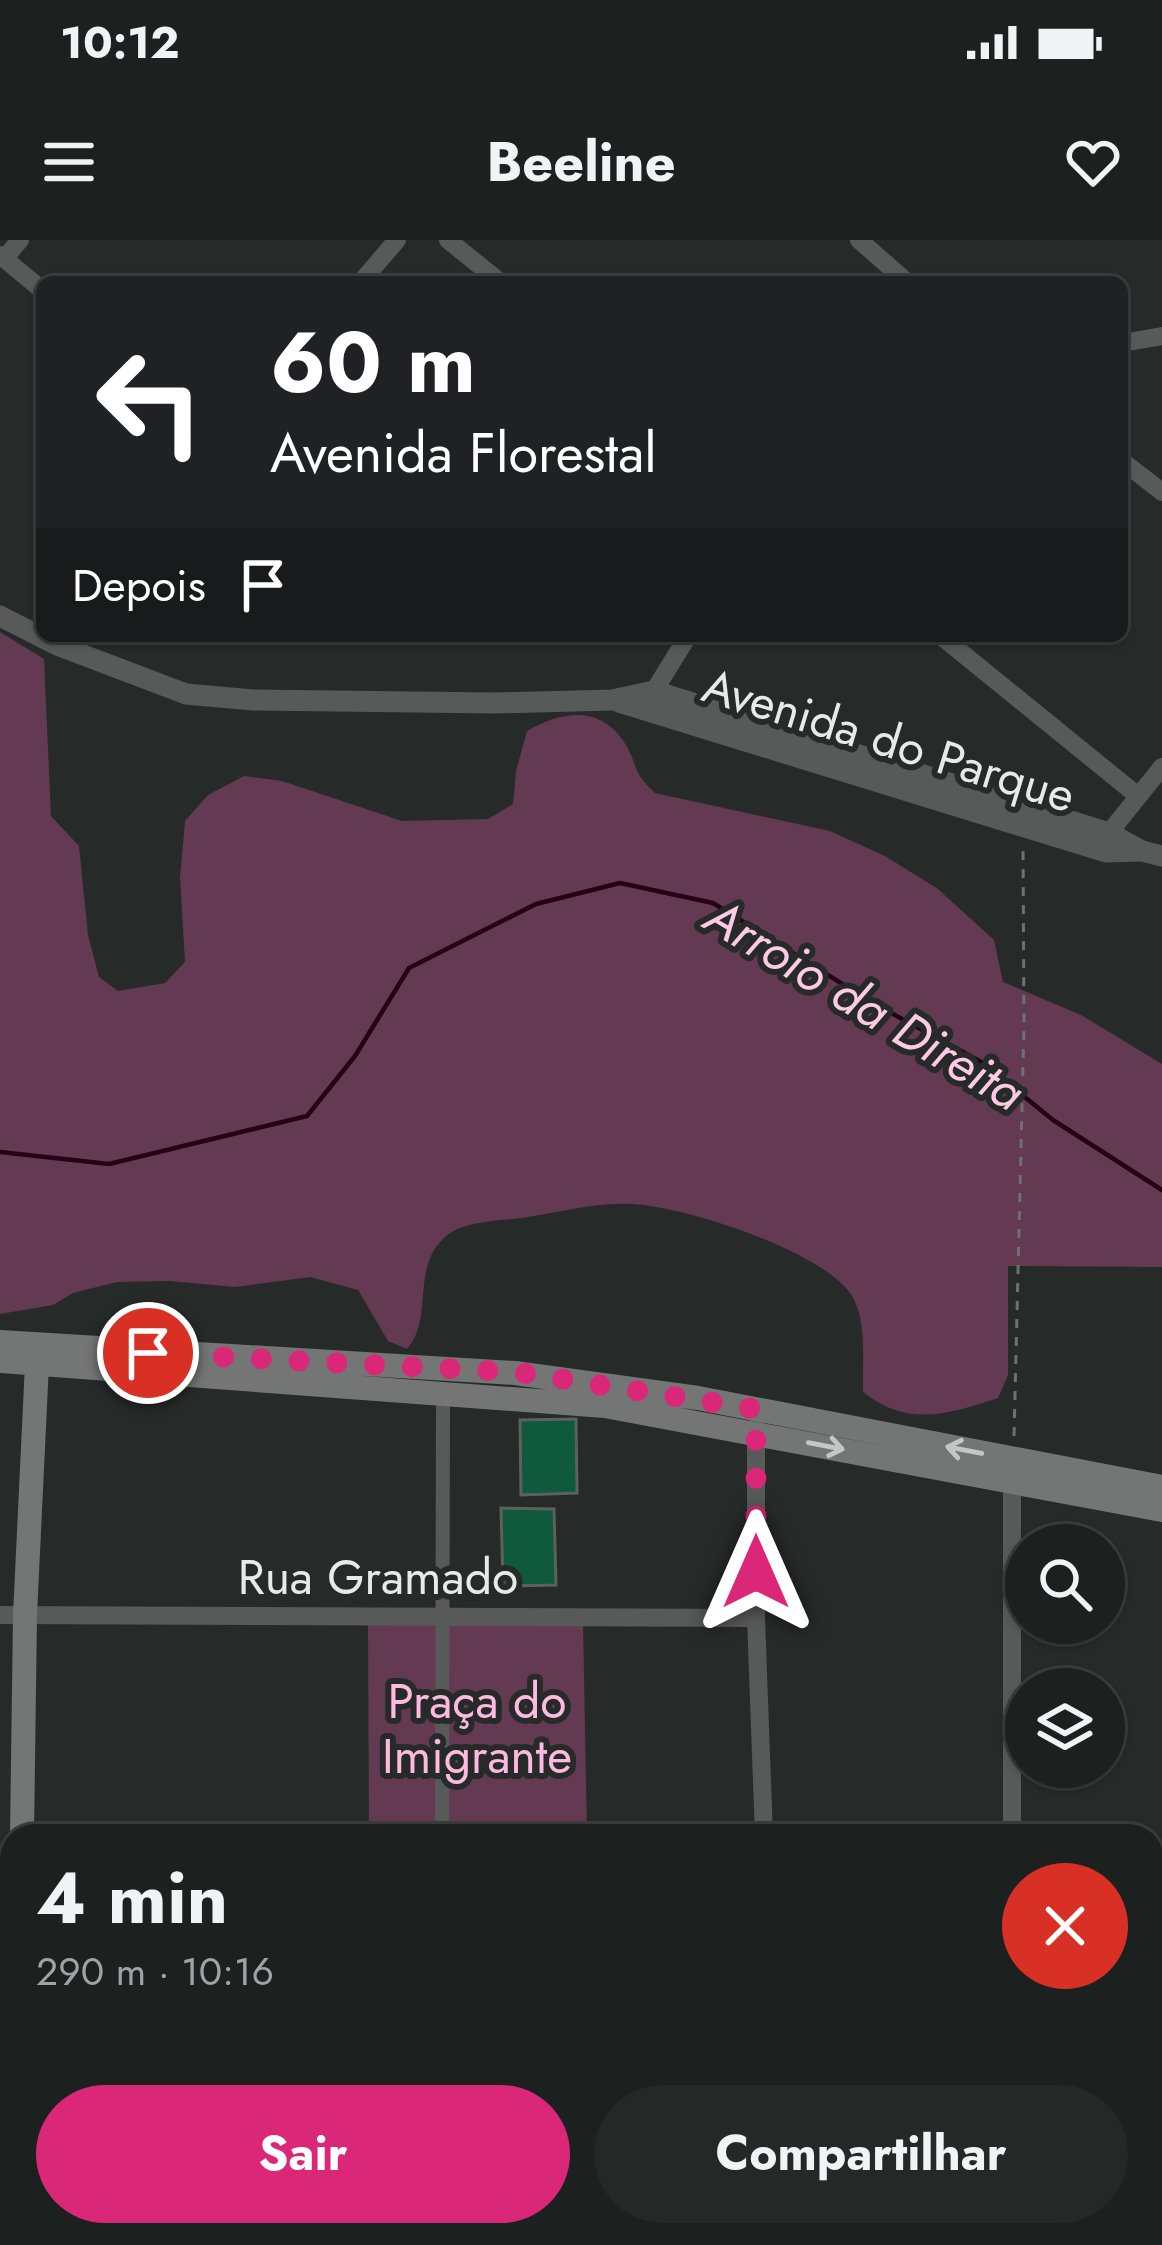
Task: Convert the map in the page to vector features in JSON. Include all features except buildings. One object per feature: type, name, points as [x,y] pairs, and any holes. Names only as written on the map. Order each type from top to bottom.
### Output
[{"type":"main road","points":[[0,1342],[515,1372],[1012,1471],[1162,1510]]},
{"type":"main road","points":[[0,1361],[756,1421]]},
{"type":"main road","points":[[21,1824],[12,1615],[37,1364]]},
{"type":"main road","points":[[1012,1471],[1162,1487]]},
{"type":"street","points":[[20,240],[2,257],[36,285]]},
{"type":"street","points":[[366,276],[397,240]]},
{"type":"street","points":[[448,240],[493,276]]},
{"type":"street","points":[[859,240],[900,276]]},
{"type":"street","points":[[1128,342],[1162,336]]},
{"type":"street","points":[[1128,466],[1162,492]]},
{"type":"street","name":"Avenida do Parque","points":[[0,616],[36,630]]},
{"type":"street","name":"Avenida do Parque","points":[[66,642],[186,694],[253,700],[612,700],[654,691],[1109,833],[1152,853]]},
{"type":"street","points":[[654,691],[684,642]]},
{"type":"street","points":[[948,642],[1138,796]]},
{"type":"street","name":"Avenida do Parque","points":[[612,700],[1106,852],[1152,853]]},
{"type":"street","points":[[1109,833],[1162,767]]},
{"type":"street","points":[[442,1824],[443,1396]]},
{"type":"street","points":[[756,1421],[756,1618],[764,1824]]},
{"type":"street","points":[[1012,1471],[1012,1824]]},
{"type":"street","name":"Rua Gramado","points":[[12,1615],[756,1618]]},
{"type":"path","points":[[1012,1471],[1021,1239],[1023,826]]},
{"type":"green space","points":[[0,632],[44,659],[51,816],[79,846],[88,935],[99,977],[118,991],[165,983],[185,962],[180,878],[185,821],[208,795],[244,776],[282,781],[402,821],[488,819],[513,804],[527,731],[567,716],[593,717],[616,732],[655,793],[830,831],[885,856],[938,889],[994,940],[1003,982],[1081,1015],[1162,1064],[1162,1267],[1008,1266],[1008,1375],[998,1398],[929,1414],[896,1410],[863,1392],[863,1341],[856,1303],[834,1277],[749,1233],[683,1213],[631,1204],[480,1223],[450,1233],[433,1251],[420,1323],[407,1349],[388,1341],[358,1290],[310,1277],[235,1287],[117,1282],[73,1293],[53,1305],[0,1314]]},
{"type":"green space","name":"Praça do Imigrante","points":[[583,1622],[587,1824],[369,1824],[368,1624]]},
{"type":"waterway","name":"Arroio da Direita","points":[[0,1152],[109,1164],[307,1116],[355,1056],[409,968],[536,904],[620,883],[713,903],[871,1002],[983,1063],[1053,1120],[1162,1190]]},
{"type":"route","points":[[148,1353],[515,1372],[756,1409],[756,1572]]}]
